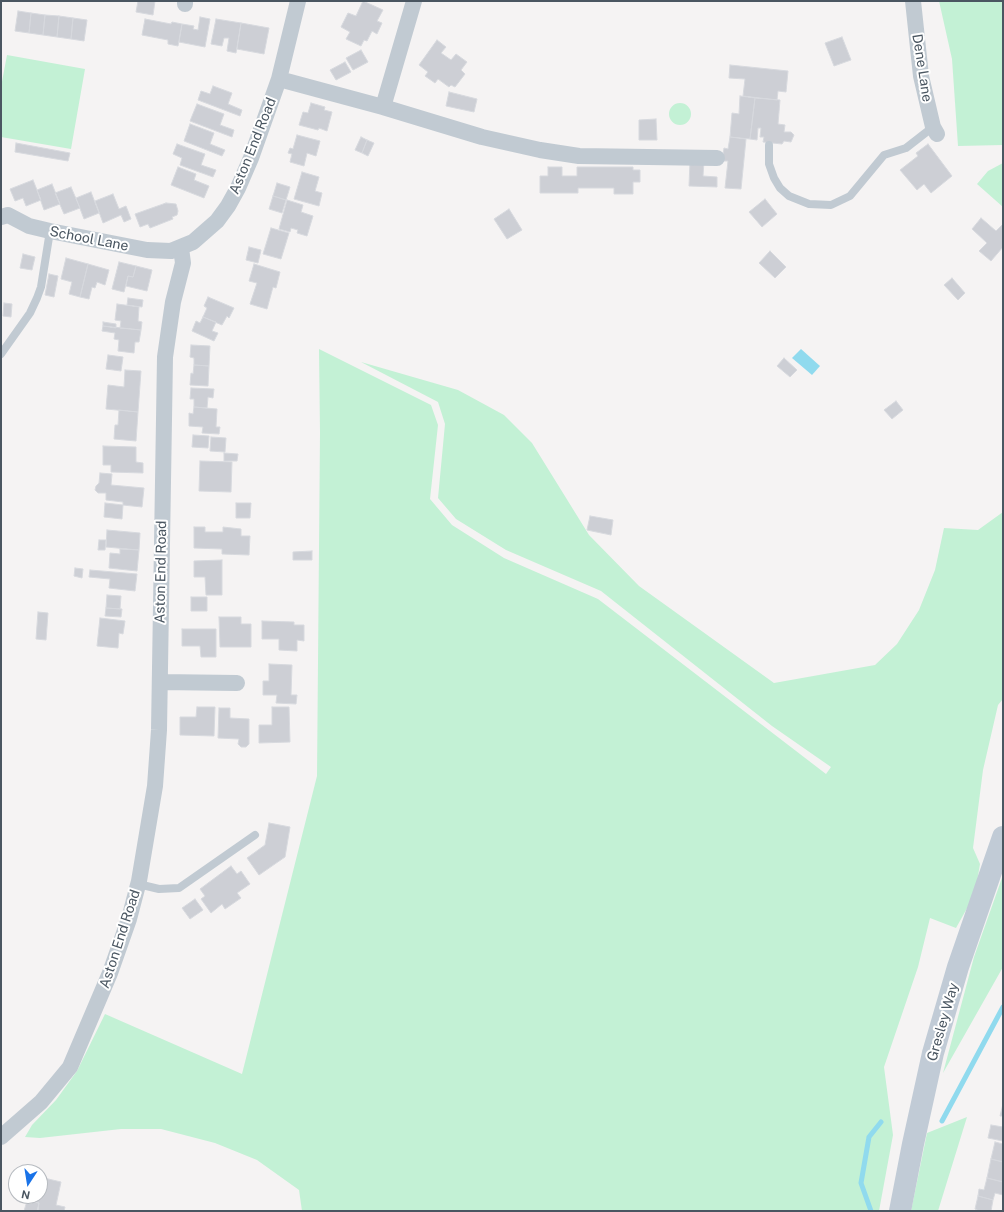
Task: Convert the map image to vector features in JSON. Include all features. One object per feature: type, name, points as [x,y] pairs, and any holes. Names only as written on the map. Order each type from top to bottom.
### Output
[{"type":"street","name":"Aston End Road","points":[[1,1137],[40,1102],[70,1067],[110,973],[129,919],[138,884],[155,786],[159,730],[165,357],[173,302],[183,263],[181,248],[192,242],[217,221],[228,206],[251,158],[279,80],[298,1]]},
{"type":"street","points":[[383,107],[414,1]]},
{"type":"street","name":"Dene Lane","points":[[913,1],[921,76],[935,130]]},
{"type":"street","points":[[279,80],[383,107],[482,137],[540,150],[579,156],[717,158]]},
{"type":"street","name":"School Lane","points":[[3,212],[29,226],[50,231],[147,250],[171,251],[181,248]]},
{"type":"street","points":[[160,682],[237,683]]},
{"type":"street","name":"Gresley Way","points":[[900,1211],[912,1144],[933,1053],[958,967],[1003,837]]},
{"type":"lane","points":[[770,145],[769,164],[774,178],[780,188],[789,196],[809,204],[831,205],[850,196],[884,155],[906,148],[935,130]]},
{"type":"lane","points":[[1,354],[30,313],[37,298],[41,287],[50,231]]},
{"type":"lane","points":[[138,884],[159,889],[179,888],[255,835]]},
{"type":"green space","points":[[939,1],[1003,1],[1003,145],[958,146],[952,59]]},
{"type":"green space","points":[[7,55],[85,69],[71,149],[1,137],[1,87]]},
{"type":"green space","points":[[680,103],[688,106],[691,114],[688,122],[680,125],[672,122],[669,114],[672,106]]},
{"type":"green space","points":[[1003,163],[1003,207],[977,184],[988,171]]},
{"type":"green space","points":[[319,349],[431,405],[438,425],[430,499],[452,525],[504,558],[598,599],[826,774],[831,767],[772,726],[601,591],[506,550],[456,519],[438,498],[445,424],[438,402],[361,362],[458,390],[504,415],[532,443],[589,535],[639,586],[774,683],[875,665],[897,644],[919,610],[935,570],[944,528],[978,530],[1003,512],[1003,699],[998,705],[983,770],[973,848],[980,864],[975,894],[956,928],[930,918],[918,967],[884,1067],[893,1135],[879,1211],[302,1211],[299,1190],[257,1160],[215,1143],[161,1129],[121,1129],[40,1138],[25,1137],[32,1125],[56,1100],[77,1071],[105,1014],[242,1074],[317,776],[320,433]]},
{"type":"green space","points":[[1003,875],[1003,967],[943,1073],[974,957]]},
{"type":"green space","points":[[967,1117],[938,1211],[911,1211],[927,1133]]},
{"type":"water","points":[[801,349],[820,366],[812,375],[792,358]]},
{"type":"building","points":[[138,1],[155,1],[153,15],[136,12]]},
{"type":"building","points":[[363,1],[383,10],[377,21],[382,23],[377,34],[372,31],[367,41],[364,40],[361,46],[346,39],[350,32],[341,27],[348,13],[356,16]]},
{"type":"building","points":[[18,11],[31,13],[29,33],[15,31]]},
{"type":"building","points":[[31,13],[45,15],[43,35],[29,33]]},
{"type":"building","points":[[45,15],[59,16],[57,37],[43,35]]},
{"type":"building","points":[[59,16],[73,18],[71,39],[57,37]]},
{"type":"building","points":[[200,17],[210,19],[205,47],[179,42],[182,24],[194,26],[193,29],[198,30]]},
{"type":"building","points":[[73,18],[87,20],[84,41],[71,39]]},
{"type":"building","points":[[145,19],[171,24],[172,22],[182,24],[178,46],[168,44],[168,40],[142,35]]},
{"type":"building","points":[[216,19],[241,23],[236,53],[227,51],[229,38],[224,38],[222,46],[211,44]]},
{"type":"building","points":[[241,23],[269,28],[264,54],[237,49]]},
{"type":"building","points":[[842,37],[851,60],[834,66],[825,43]]},
{"type":"building","points":[[437,40],[446,47],[441,53],[451,60],[456,54],[467,62],[461,70],[465,74],[455,87],[451,85],[449,87],[438,79],[435,83],[425,76],[428,72],[419,65]]},
{"type":"building","points":[[361,50],[368,62],[353,70],[346,58]]},
{"type":"building","points":[[345,62],[351,72],[336,80],[330,70]]},
{"type":"building","points":[[730,65],[788,71],[786,92],[778,91],[777,100],[743,96],[745,79],[729,78]]},
{"type":"building","points":[[213,86],[232,93],[228,104],[242,110],[240,116],[198,100],[201,91],[210,94]]},
{"type":"building","points":[[449,92],[477,99],[474,112],[446,106]]},
{"type":"building","points":[[740,96],[755,98],[750,139],[730,137],[732,113],[739,114]]},
{"type":"building","points":[[755,98],[780,100],[778,124],[785,125],[784,132],[791,132],[794,135],[791,142],[784,141],[782,144],[763,142],[764,137],[760,137],[761,128],[758,128],[757,140],[750,139]]},
{"type":"building","points":[[311,103],[325,107],[324,110],[332,112],[327,131],[319,128],[318,130],[299,125],[303,112],[308,113]]},
{"type":"building","points":[[197,104],[224,114],[220,125],[234,130],[232,137],[190,121]]},
{"type":"building","points":[[656,119],[657,140],[639,140],[639,120]]},
{"type":"building","points":[[190,124],[214,133],[210,144],[225,150],[222,156],[184,141]]},
{"type":"building","points":[[297,135],[320,141],[316,156],[307,153],[304,166],[290,162],[292,154],[288,153],[290,148],[293,149]]},
{"type":"building","points":[[361,137],[367,140],[362,153],[355,150]]},
{"type":"building","points":[[730,137],[746,139],[741,189],[725,188],[728,161],[722,161],[724,148],[728,149]]},
{"type":"building","points":[[367,140],[374,143],[368,156],[362,153]]},
{"type":"building","points":[[16,143],[70,153],[68,161],[15,152]]},
{"type":"building","points":[[177,144],[205,154],[201,165],[216,170],[213,177],[180,165],[182,158],[173,154]]},
{"type":"building","points":[[928,144],[952,176],[931,193],[924,184],[917,190],[900,170],[918,156],[916,153]]},
{"type":"building","points":[[690,161],[704,161],[703,176],[717,177],[717,187],[689,186]]},
{"type":"building","points":[[178,167],[196,174],[194,180],[209,186],[204,198],[171,185]]},
{"type":"building","points":[[548,167],[562,167],[562,176],[577,176],[577,167],[633,167],[633,170],[640,170],[640,182],[633,182],[633,194],[614,194],[614,188],[578,188],[578,193],[540,193],[540,176],[548,176]]},
{"type":"building","points":[[302,172],[319,177],[315,191],[322,193],[319,206],[294,199]]},
{"type":"building","points":[[33,180],[41,200],[26,206],[23,198],[15,201],[10,189]]},
{"type":"building","points":[[277,183],[290,187],[286,200],[273,196]]},
{"type":"building","points":[[52,184],[60,204],[44,210],[37,190]]},
{"type":"building","points":[[71,187],[80,208],[64,214],[55,193]]},
{"type":"building","points":[[91,192],[99,213],[84,219],[76,198]]},
{"type":"building","points":[[113,194],[119,209],[126,206],[131,219],[124,222],[121,215],[103,223],[95,201]]},
{"type":"building","points":[[273,196],[286,200],[282,213],[269,209]]},
{"type":"building","points":[[765,199],[777,214],[762,227],[749,212]]},
{"type":"building","points":[[287,200],[303,205],[301,212],[313,216],[307,236],[297,233],[298,230],[291,228],[290,232],[279,229]]},
{"type":"building","points":[[166,203],[176,204],[178,211],[177,215],[172,217],[173,219],[150,228],[148,224],[140,227],[135,214]]},
{"type":"building","points":[[509,209],[522,230],[507,239],[494,219]]},
{"type":"building","points":[[981,218],[996,231],[1003,224],[1003,247],[991,261],[979,251],[987,243],[972,229]]},
{"type":"building","points":[[271,228],[289,233],[281,259],[263,254]]},
{"type":"building","points":[[249,247],[261,250],[258,263],[246,260]]},
{"type":"building","points":[[770,251],[786,267],[775,278],[759,263]]},
{"type":"building","points":[[23,254],[35,257],[32,270],[20,268]]},
{"type":"building","points":[[66,258],[88,264],[80,297],[69,294],[72,282],[61,279]]},
{"type":"building","points":[[119,262],[136,266],[133,277],[128,276],[124,292],[112,289]]},
{"type":"building","points":[[88,264],[109,270],[105,285],[97,282],[95,288],[92,287],[89,299],[80,297]]},
{"type":"building","points":[[254,264],[280,272],[276,288],[273,287],[267,309],[250,304],[257,283],[249,281]]},
{"type":"building","points":[[136,266],[152,270],[147,291],[126,286],[128,276],[133,277]]},
{"type":"building","points":[[49,274],[58,276],[54,297],[45,295]]},
{"type":"building","points":[[952,278],[965,293],[958,300],[944,285]]},
{"type":"building","points":[[208,297],[234,308],[229,318],[227,316],[222,325],[203,317],[207,308],[204,306]]},
{"type":"building","points":[[128,298],[143,300],[142,307],[127,305]]},
{"type":"building","points":[[4,303],[12,304],[11,317],[3,316]]},
{"type":"building","points":[[117,304],[139,307],[138,321],[142,322],[141,330],[120,328],[121,321],[115,320]]},
{"type":"building","points":[[203,317],[216,322],[212,331],[218,333],[214,341],[192,331],[196,321],[200,323]]},
{"type":"building","points":[[103,322],[116,324],[116,328],[103,326]]},
{"type":"building","points":[[103,326],[141,330],[139,342],[135,342],[134,353],[118,351],[119,340],[114,339],[115,333],[102,331]]},
{"type":"building","points":[[191,345],[210,346],[209,366],[194,365],[194,358],[190,357]]},
{"type":"building","points":[[108,355],[123,357],[121,371],[106,369]]},
{"type":"building","points":[[784,358],[797,370],[790,377],[777,366]]},
{"type":"building","points":[[194,365],[209,366],[208,386],[190,385],[191,373],[193,374]]},
{"type":"building","points":[[125,370],[141,371],[138,412],[106,409],[108,385],[124,387]]},
{"type":"building","points":[[191,388],[214,389],[213,398],[208,397],[207,408],[194,407],[194,399],[190,399]]},
{"type":"building","points":[[896,401],[903,410],[892,419],[884,410]]},
{"type":"building","points":[[194,407],[217,409],[216,427],[220,427],[219,434],[202,433],[203,427],[189,426],[189,413],[193,414]]},
{"type":"building","points":[[119,410],[138,412],[136,441],[114,439],[115,425],[118,425]]},
{"type":"building","points":[[193,435],[209,436],[208,448],[192,447]]},
{"type":"building","points":[[211,437],[226,438],[225,452],[210,451]]},
{"type":"building","points":[[103,446],[136,447],[136,462],[143,463],[143,473],[111,472],[111,465],[103,465]]},
{"type":"building","points":[[224,453],[238,454],[237,461],[224,461]]},
{"type":"building","points":[[200,461],[232,462],[231,492],[199,491]]},
{"type":"building","points":[[100,473],[112,474],[111,485],[144,488],[142,507],[123,505],[123,502],[106,500],[106,493],[98,493],[95,490],[99,483]]},
{"type":"building","points":[[105,503],[123,505],[122,519],[104,517]]},
{"type":"building","points":[[236,503],[251,503],[250,518],[236,518]]},
{"type":"building","points":[[590,516],[613,520],[611,535],[587,530]]},
{"type":"building","points":[[194,527],[205,527],[205,532],[223,532],[223,527],[241,529],[241,536],[250,536],[249,555],[222,554],[222,549],[194,548]]},
{"type":"building","points":[[107,530],[140,533],[139,550],[106,547]]},
{"type":"building","points":[[99,540],[106,540],[105,550],[98,550]]},
{"type":"building","points":[[120,549],[139,550],[137,571],[109,568],[110,553],[120,554]]},
{"type":"building","points":[[312,551],[312,560],[293,560],[293,552]]},
{"type":"building","points":[[222,560],[222,595],[206,595],[205,577],[194,577],[194,561]]},
{"type":"building","points":[[75,568],[83,569],[82,578],[74,576]]},
{"type":"building","points":[[90,570],[137,574],[135,591],[109,588],[110,579],[89,577]]},
{"type":"building","points":[[107,595],[121,596],[120,609],[106,608]]},
{"type":"building","points":[[191,597],[207,597],[207,611],[191,611]]},
{"type":"building","points":[[106,608],[122,609],[121,617],[105,616]]},
{"type":"building","points":[[38,612],[48,613],[46,640],[36,639]]},
{"type":"building","points":[[219,617],[241,617],[241,624],[251,624],[251,647],[220,647]]},
{"type":"building","points":[[100,618],[125,621],[123,634],[119,633],[118,648],[97,646]]},
{"type":"building","points":[[262,621],[294,622],[294,625],[304,625],[304,641],[297,640],[297,651],[279,650],[279,639],[262,639]]},
{"type":"building","points":[[182,629],[216,629],[216,657],[201,657],[200,646],[182,646]]},
{"type":"building","points":[[269,664],[292,665],[291,695],[297,695],[296,704],[276,703],[277,695],[263,695],[263,681],[269,681]]},
{"type":"building","points":[[197,707],[215,707],[214,736],[180,735],[180,717],[196,717]]},
{"type":"building","points":[[272,707],[289,707],[290,742],[259,743],[259,725],[272,725]]},
{"type":"building","points":[[219,708],[230,708],[230,718],[249,719],[249,744],[246,747],[241,747],[238,744],[239,739],[218,738]]},
{"type":"building","points":[[269,823],[290,827],[285,857],[259,875],[247,858],[265,845]]},
{"type":"building","points":[[231,866],[237,874],[241,871],[250,884],[237,893],[241,898],[225,909],[222,904],[211,913],[201,899],[205,896],[200,889]]},
{"type":"building","points":[[195,899],[203,910],[190,919],[182,908]]},
{"type":"building","points":[[1003,1104],[1003,1116],[1000,1116]]},
{"type":"building","points":[[991,1125],[1003,1127],[1003,1141],[988,1138]]},
{"type":"building","points":[[995,1142],[1003,1144],[1003,1162],[991,1159]]},
{"type":"building","points":[[991,1159],[1003,1162],[1003,1182],[987,1178]]},
{"type":"building","points":[[987,1178],[1003,1182],[1003,1195],[995,1193],[993,1200],[978,1196],[979,1189],[984,1190]]},
{"type":"building","points":[[48,1179],[61,1182],[56,1205],[65,1207],[64,1211],[37,1211],[39,1204],[48,1204]]},
{"type":"building","points":[[978,1196],[993,1200],[991,1211],[979,1211],[975,1209]]},
{"type":"building","points":[[26,1204],[39,1204],[38,1211],[24,1211]]},
{"type":"waterway","points":[[942,1121],[1003,1007]]},
{"type":"waterway","points":[[871,1211],[861,1183],[869,1137],[881,1122]]}]
